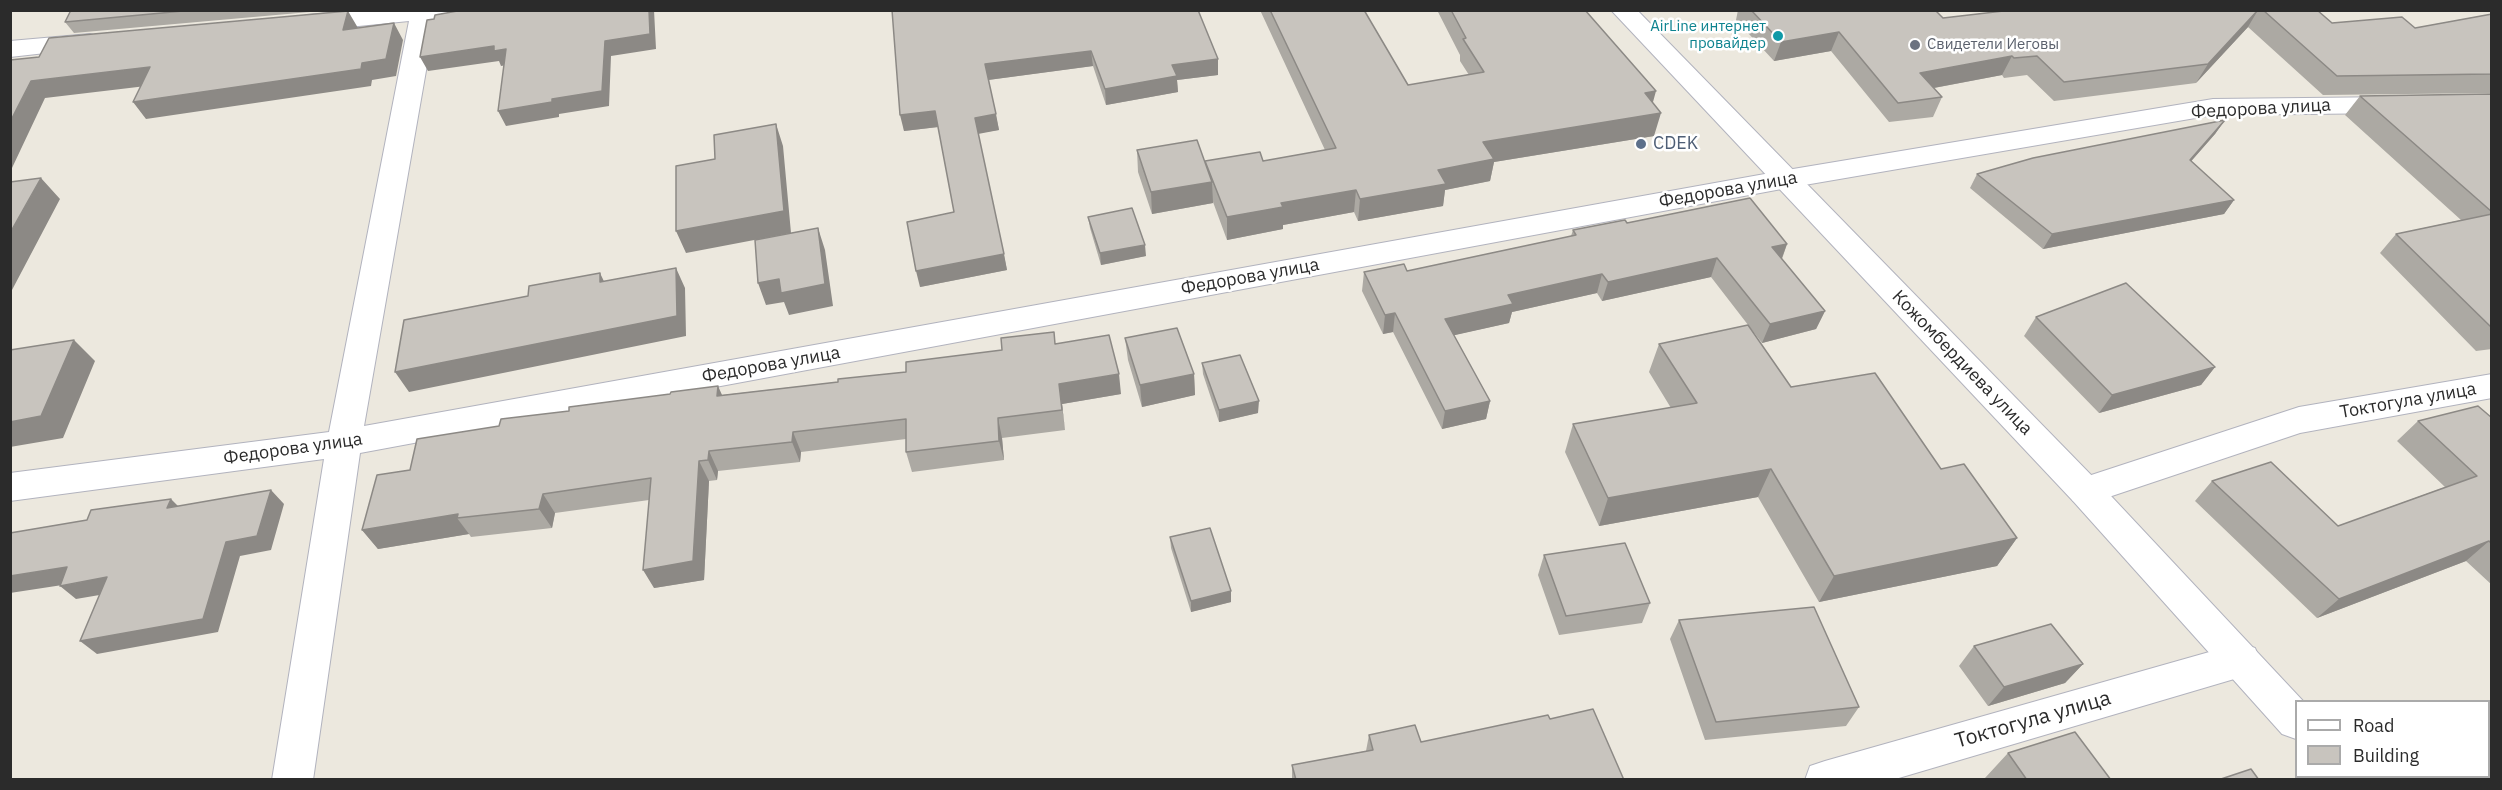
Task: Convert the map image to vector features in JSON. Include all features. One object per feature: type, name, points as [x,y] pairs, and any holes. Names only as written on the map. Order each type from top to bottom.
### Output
[{"type":"street","name":"Кожомбердиева улица","points":[[1623,10],[2085,491],[2295,720]]},
{"type":"street","points":[[282,26],[434,11],[344,442],[292,780]]},
{"type":"street","points":[[10,50],[117,40]]},
{"type":"street","name":"Федорова улица","points":[[10,487],[344,442],[1787,179],[2213,107],[2422,104]]},
{"type":"street","name":"Токтогула улица","points":[[2085,491],[2299,420],[2492,386]]},
{"type":"street","name":"Токтогула улица","points":[[1825,780],[2241,660]]},
{"type":"building","points":[[71,10],[194,10],[65,22]]},
{"type":"building","points":[[463,10],[649,10],[650,34],[605,41],[602,91],[498,111],[506,49],[494,51],[494,46],[420,57],[427,20],[434,19],[435,15]]},
{"type":"building","points":[[892,10],[1198,10],[1218,59],[1172,65],[1177,76],[1105,89],[1091,51],[985,64],[996,114],[975,118],[1004,254],[916,271],[907,222],[954,212],[935,111],[900,115]]},
{"type":"building","points":[[1270,10],[1364,10],[1408,85],[1484,72],[1463,39],[1466,38],[1451,10],[1585,10],[1656,91],[1645,93],[1661,113],[1483,142],[1494,159],[1438,170],[1446,184],[1360,199],[1356,190],[1281,203],[1283,207],[1227,217],[1205,161],[1260,152],[1263,161],[1336,148]]},
{"type":"building","points":[[1751,10],[1935,10],[1943,18],[2012,10],[2258,10],[2208,64],[2064,82],[2037,56],[2014,58],[2012,56],[1920,73],[1942,97],[1898,103],[1839,32],[1781,42]]},
{"type":"building","points":[[2263,10],[2317,10],[2332,23],[2402,17],[2415,28],[2492,14],[2492,74],[2337,76]]},
{"type":"building","points":[[348,11],[343,30],[394,23],[386,59],[362,63],[361,69],[133,102],[150,67],[31,81],[10,122],[10,60],[39,57],[49,38]]},
{"type":"building","points":[[2492,94],[2492,212],[2360,96]]},
{"type":"building","points":[[2225,120],[2190,160],[2234,200],[2052,234],[1977,174],[2033,158]]},
{"type":"building","points":[[776,124],[784,211],[676,231],[676,166],[715,159],[714,135]]},
{"type":"building","points":[[1197,140],[1212,182],[1151,192],[1137,150]]},
{"type":"building","points":[[41,178],[10,233],[10,182]]},
{"type":"building","points":[[1750,198],[1787,244],[1772,247],[1825,311],[1770,324],[1717,258],[1608,282],[1602,274],[1508,295],[1513,304],[1445,319],[1490,401],[1445,411],[1395,313],[1385,315],[1364,272],[1404,264],[1407,271],[1576,235],[1573,230],[1625,220],[1627,223]]},
{"type":"building","points":[[1132,208],[1145,245],[1100,253],[1088,217]]},
{"type":"building","points":[[2492,214],[2492,328],[2396,234]]},
{"type":"building","points":[[818,228],[825,284],[781,293],[779,279],[758,283],[755,240]]},
{"type":"building","points":[[676,268],[677,316],[395,372],[404,320],[528,296],[529,286],[600,273],[600,282]]},
{"type":"building","points":[[2126,283],[2215,367],[2112,395],[2036,317]]},
{"type":"building","points":[[1748,325],[1791,387],[1875,373],[1941,469],[1964,464],[2017,538],[1834,576],[1771,469],[1608,498],[1573,424],[1697,403],[1659,344]]},
{"type":"building","points":[[1177,328],[1194,374],[1140,385],[1125,338]]},
{"type":"building","points":[[1054,332],[1055,344],[1109,335],[1119,374],[1059,384],[1062,410],[998,418],[999,441],[906,452],[906,419],[793,432],[792,442],[709,451],[708,460],[699,461],[693,561],[643,570],[651,478],[543,494],[539,509],[457,518],[458,514],[362,530],[377,475],[410,470],[417,439],[499,426],[501,419],[569,411],[569,407],[670,394],[671,392],[718,386],[717,396],[906,372],[906,362],[1002,350],[1001,338]]},
{"type":"building","points":[[74,340],[41,416],[10,422],[10,350]]},
{"type":"building","points":[[1240,355],[1259,401],[1219,410],[1202,363]]},
{"type":"building","points":[[2478,406],[2492,418],[2492,544],[2489,541],[2339,599],[2212,481],[2271,462],[2338,526],[2477,476],[2418,421]]},
{"type":"building","points":[[271,490],[257,536],[226,542],[203,619],[80,641],[107,577],[60,586],[67,567],[10,576],[10,533],[87,520],[91,510],[171,499],[167,508]]},
{"type":"building","points":[[1210,528],[1231,591],[1191,601],[1170,537]]},
{"type":"building","points":[[1625,543],[1650,603],[1566,616],[1544,555]]},
{"type":"building","points":[[1814,607],[1859,707],[1716,722],[1679,620]]},
{"type":"building","points":[[2051,624],[2083,664],[2004,687],[1974,646]]},
{"type":"building","points":[[1593,709],[1624,780],[1296,780],[1292,765],[1373,750],[1369,735],[1415,725],[1421,742],[1548,715],[1550,719]]},
{"type":"building","points":[[2075,732],[2111,780],[2027,780],[2008,753]]},
{"type":"building","points":[[2251,769],[2259,780],[2218,780]]},
{"type":"place","name":"AirLine интернет провайдер","points":[[1778,36]]},
{"type":"place","name":"Свидетели Иеговы","points":[[1915,45]]},
{"type":"place","name":"CDEK","points":[[1641,144]]}]
